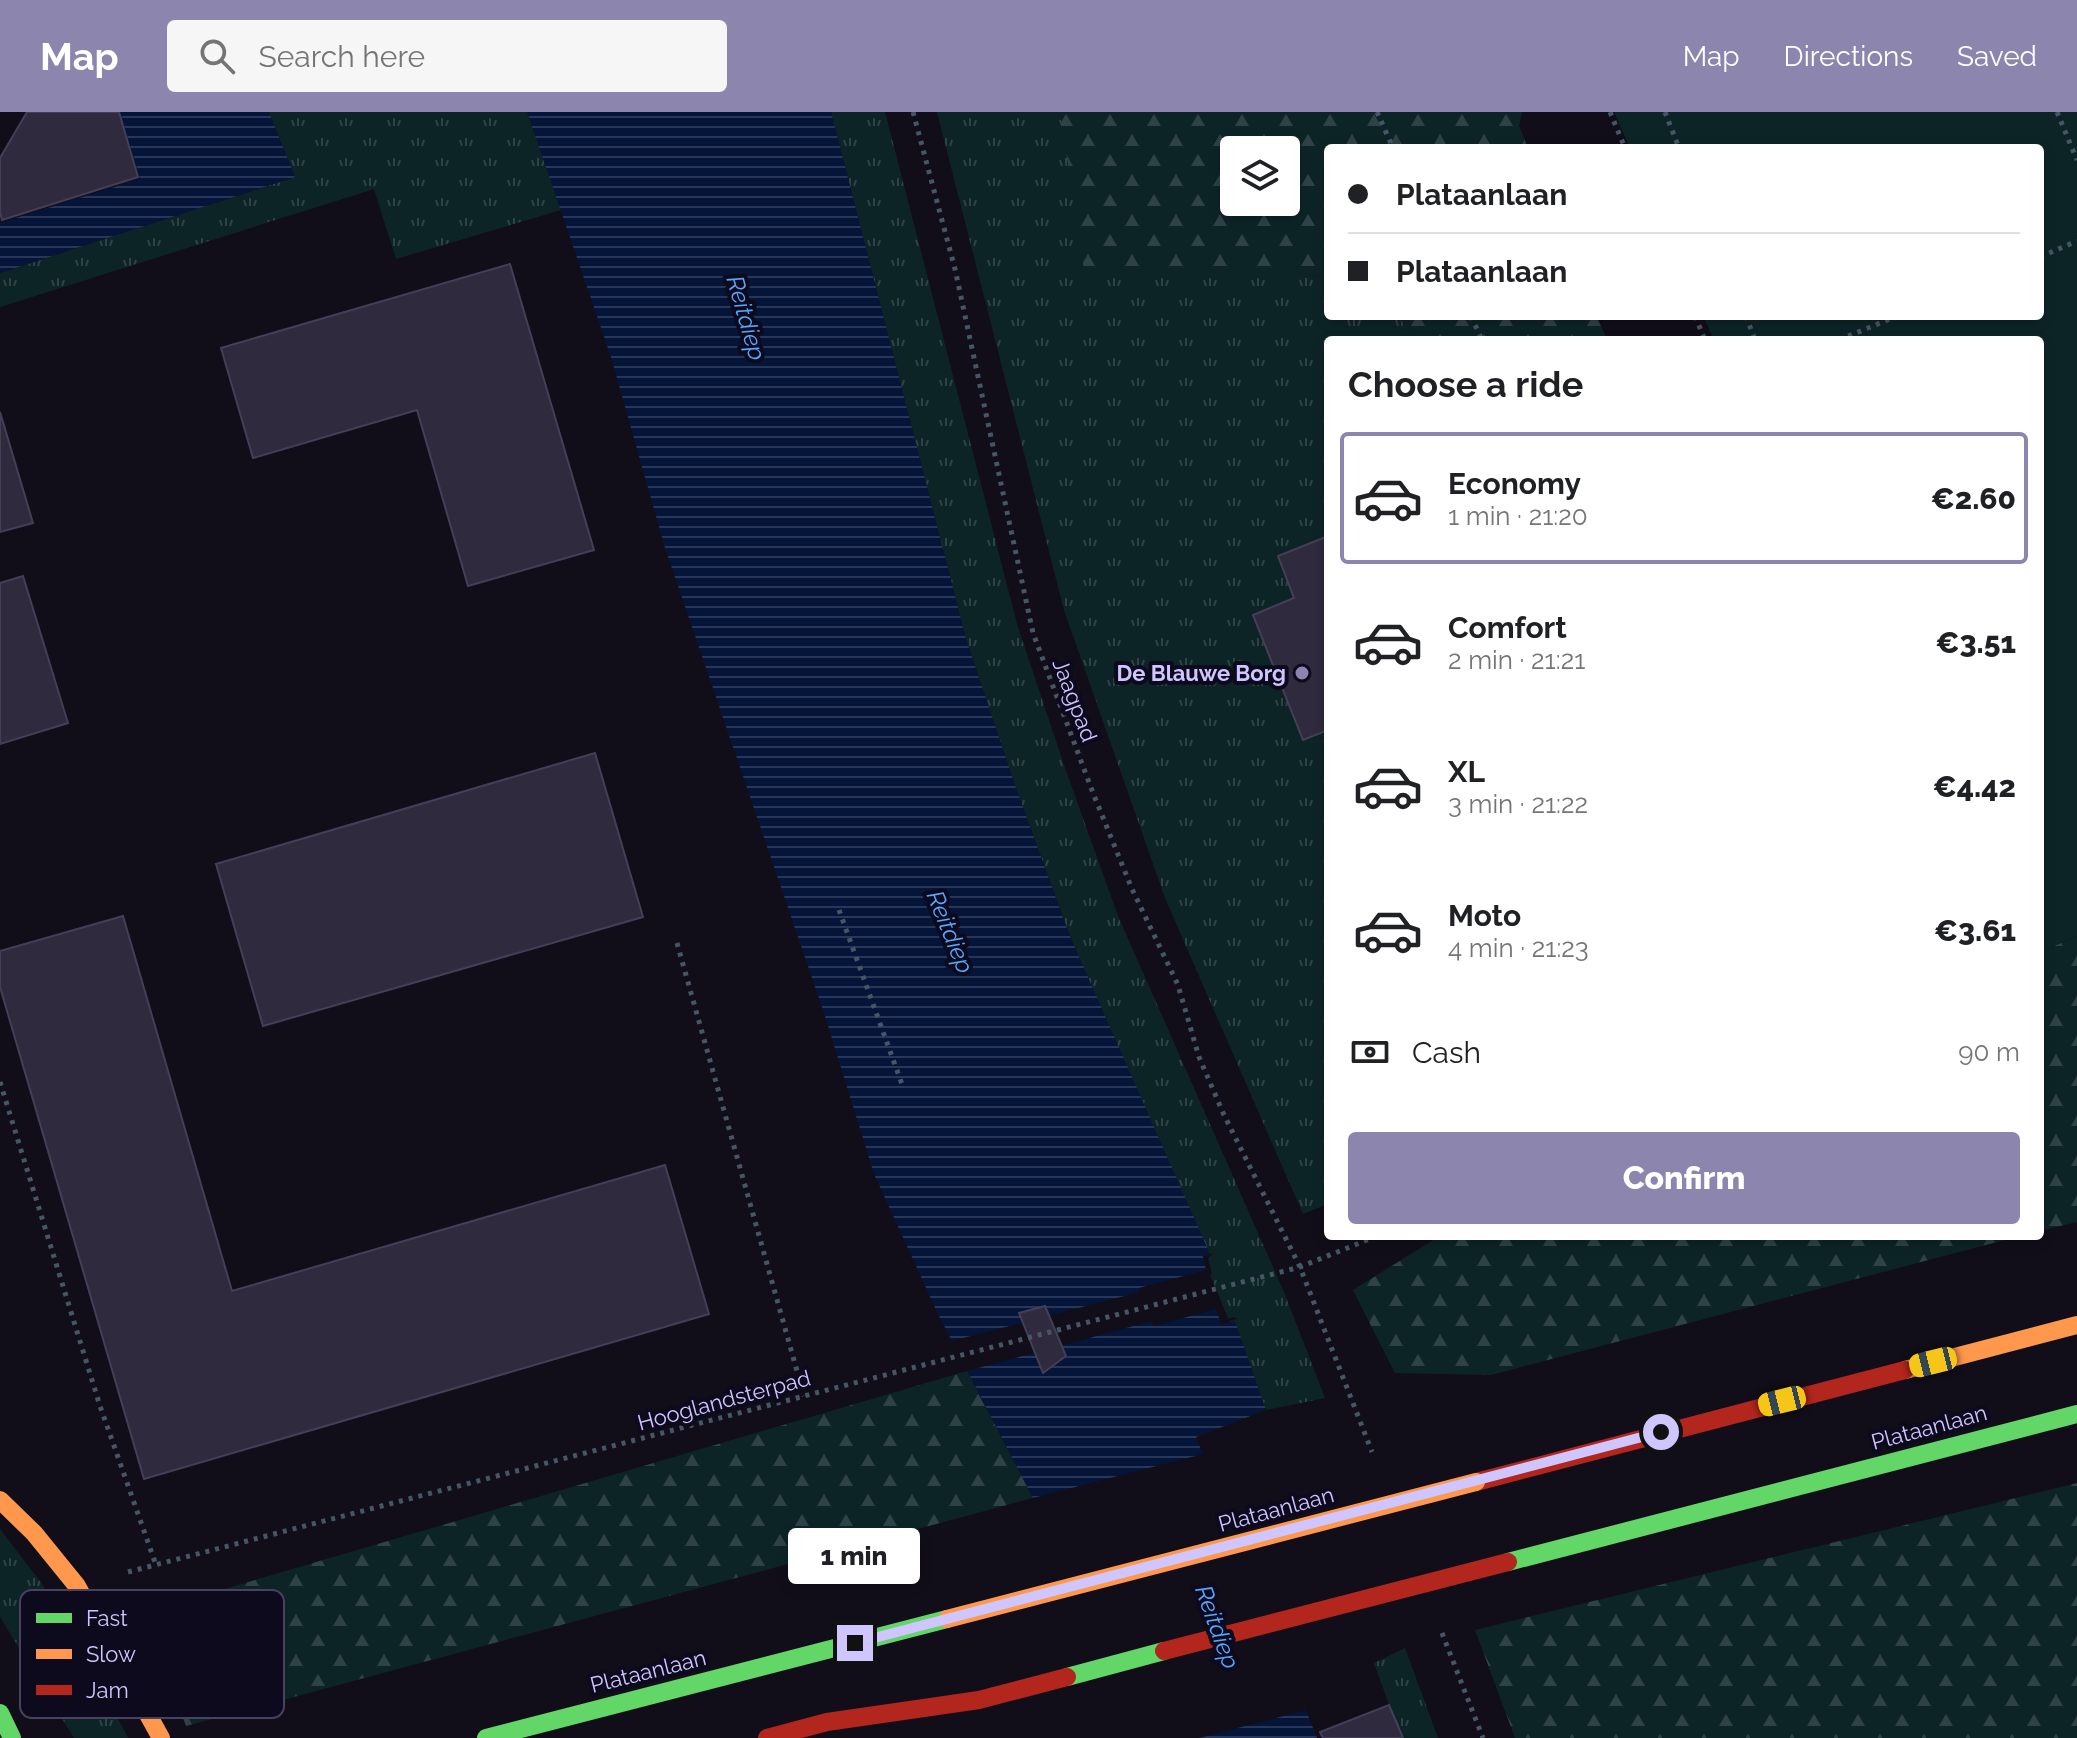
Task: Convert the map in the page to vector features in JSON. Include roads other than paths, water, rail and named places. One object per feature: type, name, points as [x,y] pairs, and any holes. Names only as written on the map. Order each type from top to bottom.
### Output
[{"type":"main road","name":"Plataanlaan","points":[[486,1738],[2077,1325]]},
{"type":"main road","name":"Plataanlaan","points":[[767,1738],[827,1722],[979,1700],[2077,1414]]},
{"type":"main road","points":[[0,1500],[34,1533],[79,1590]]},
{"type":"main road","points":[[961,1719],[979,1700]]},
{"type":"main road","points":[[0,1713],[12,1738]]},
{"type":"main road","points":[[151,1718],[161,1738]]},
{"type":"water","points":[[120,112],[269,112],[295,177],[0,273],[0,223],[140,179]]},
{"type":"water","name":"Reitdiep","points":[[527,112],[831,112],[966,639],[1069,934],[1210,1254],[1203,1256],[1221,1324],[1235,1321],[1266,1410],[1196,1437],[1317,1738],[1138,1738],[1033,1498],[938,1314],[874,1174],[824,1013],[665,548],[611,357]]},
{"type":"place","name":"De Blauwe Borg","points":[[1302,673]]}]
